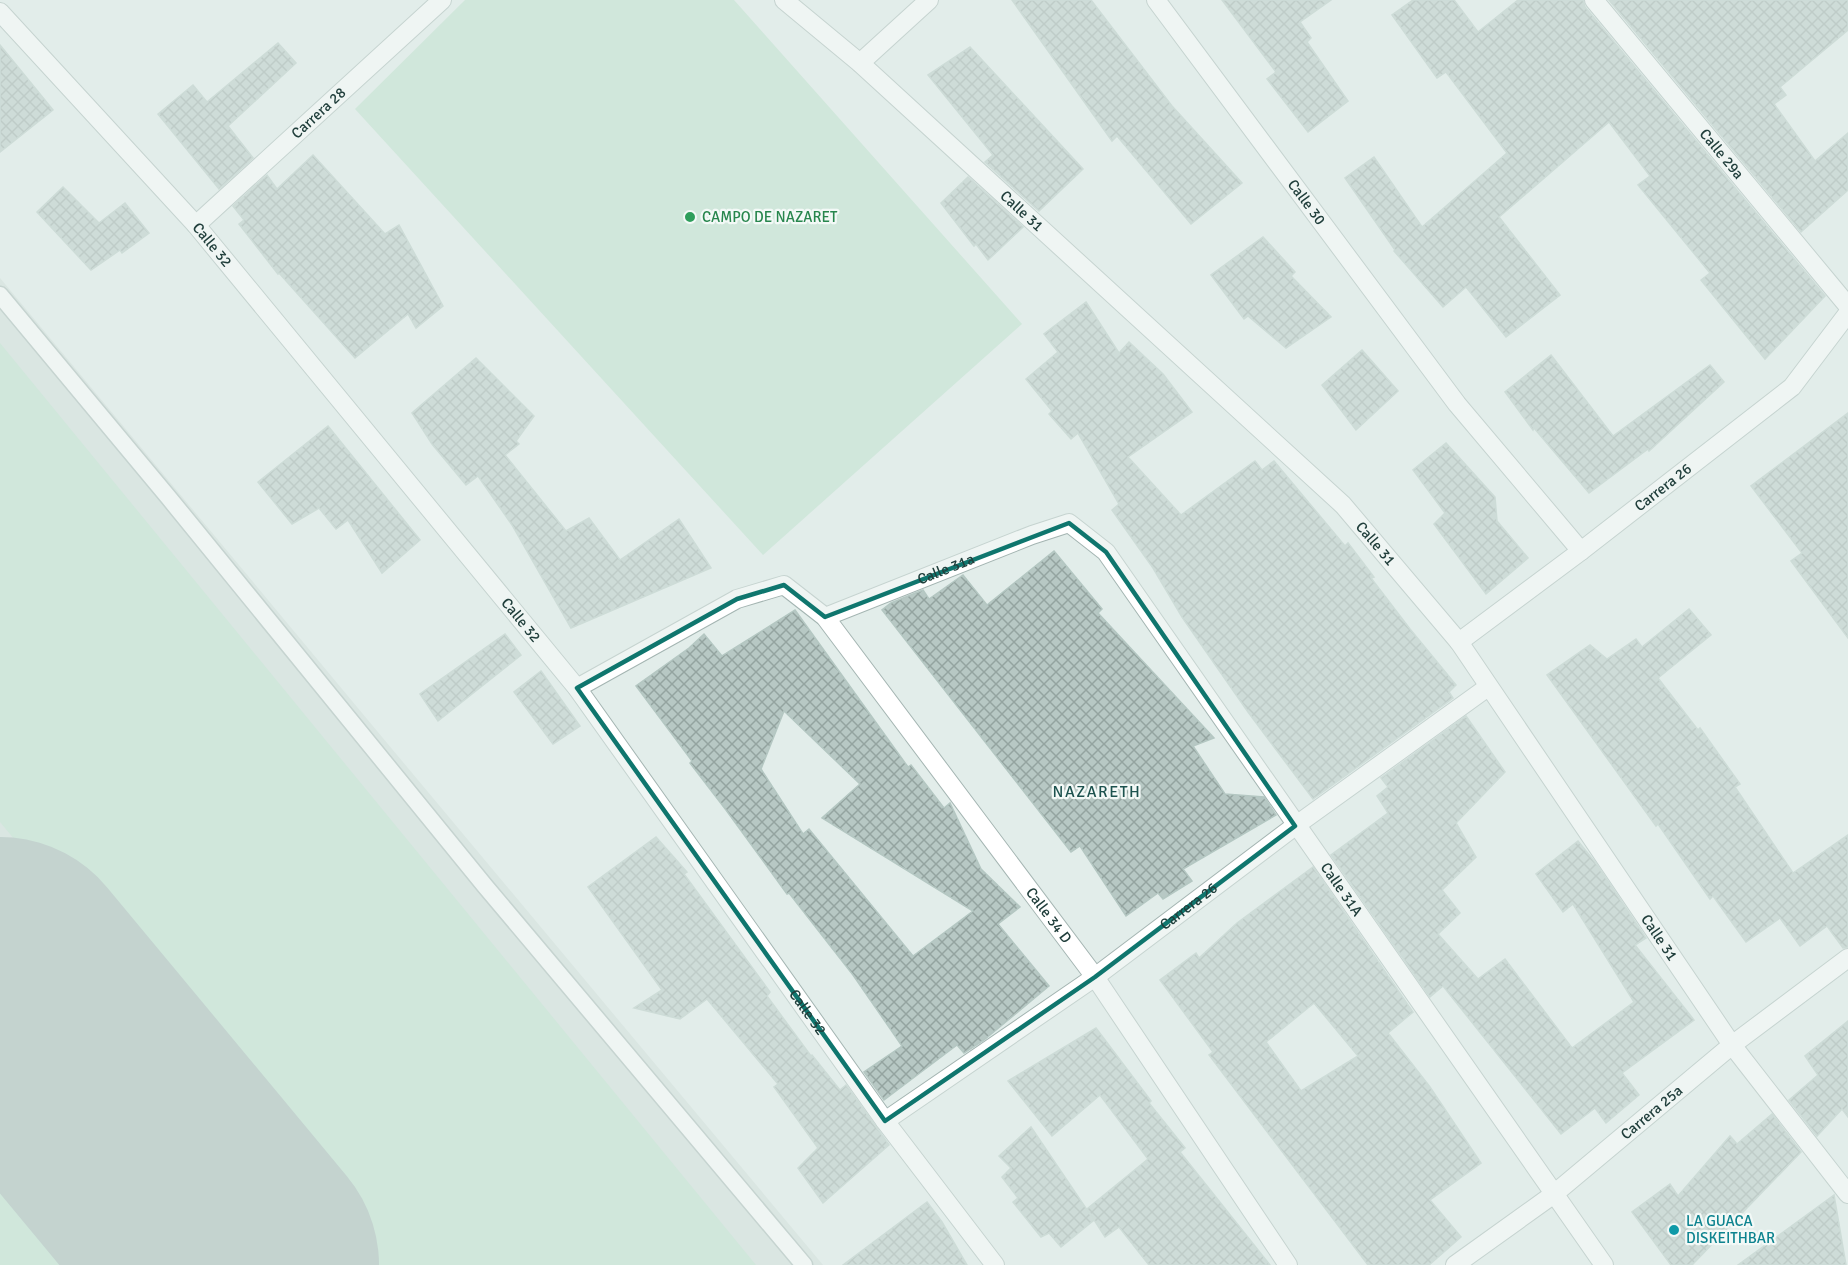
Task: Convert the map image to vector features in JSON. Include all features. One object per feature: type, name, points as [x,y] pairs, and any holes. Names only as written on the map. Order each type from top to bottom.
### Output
[{"type":"street","name":"Carrera 28","points":[[196,225],[442,0]]},
{"type":"street","name":"Calle 31","points":[[784,0],[860,63],[1343,505],[1459,642],[1732,1045],[1848,1194]]},
{"type":"street","points":[[860,63],[929,0]]},
{"type":"street","name":"Calle 30","points":[[1156,0],[1457,404],[1581,551]]},
{"type":"street","name":"Calle 29a","points":[[1594,0],[1848,306]]},
{"type":"street","name":"Calle 32","points":[[0,12],[196,225],[577,688],[885,1121],[995,1265]]},
{"type":"street","name":"Carrera 26","points":[[1459,642],[1581,551],[1792,387],[1848,313]]},
{"type":"street","name":"Calle 31a","points":[[825,617],[1032,535],[1069,523]]},
{"type":"street","name":"Calle 31A","points":[[1069,523],[1106,552],[1604,1265]]},
{"type":"street","name":"Calle 34 D","points":[[577,688],[737,599],[784,585],[825,617],[1095,977],[1288,1265]]},
{"type":"street","name":"Carrera 26","points":[[885,1121],[1095,977],[1295,825],[1488,687]]},
{"type":"street","name":"Carrera 25a","points":[[1455,1265],[1554,1194],[1732,1045],[1848,958]]},
{"type":"lane","points":[[0,295],[169,498],[485,886],[804,1265]]},
{"type":"highlighted area","points":[[1069,523],[1106,552],[1295,826],[1095,977],[885,1121],[577,688],[737,599],[784,585],[825,617]]},
{"type":"shaded area","points":[[0,278],[377,731],[823,1265],[0,1265]]},
{"type":"green space","name":"CAMPO DE NAZARET","points":[[465,0],[734,0],[1022,324],[763,555],[355,109]]},
{"type":"green space","points":[[0,343],[756,1265],[368,1265],[0,822]]},
{"type":"green space","points":[[0,1111],[128,1265],[0,1265]]},
{"type":"building","points":[[1012,0],[1091,0],[1172,106],[1242,183],[1191,224],[1117,136],[1112,141]]},
{"type":"building","points":[[1222,0],[1331,0],[1300,22],[1311,38],[1307,42],[1348,101],[1308,132],[1267,79],[1276,72]]},
{"type":"building","points":[[1413,0],[1454,0],[1478,32],[1518,0],[1583,0],[1585,7],[1825,296],[1765,359],[1701,280],[1710,273],[1638,185],[1650,176],[1609,122],[1499,217],[1560,295],[1506,337],[1466,287],[1443,307],[1394,251],[1345,178],[1374,157],[1422,227],[1507,153],[1446,72],[1437,78],[1392,15]]},
{"type":"building","points":[[1609,0],[1848,0],[1848,30],[1780,87],[1786,95],[1774,104],[1815,161],[1848,133],[1848,190],[1801,232]]},
{"type":"building","points":[[278,43],[296,63],[228,126],[253,158],[219,189],[158,114],[193,85],[207,102]]},
{"type":"building","points":[[0,45],[53,110],[0,152]]},
{"type":"building","points":[[970,47],[1083,169],[1039,211],[985,162],[993,155],[928,75]]},
{"type":"building","points":[[313,155],[385,234],[399,225],[443,306],[416,328],[408,314],[355,358],[278,274],[239,224],[244,220],[233,206],[267,175],[277,189]]},
{"type":"building","points":[[968,177],[1023,227],[988,260],[976,244],[974,246],[941,203]]},
{"type":"building","points":[[63,187],[99,223],[125,203],[149,233],[122,253],[120,250],[91,270],[37,212]]},
{"type":"building","points":[[1263,237],[1295,272],[1291,276],[1331,317],[1286,348],[1248,316],[1244,319],[1211,275]]},
{"type":"building","points":[[1086,302],[1119,353],[1129,342],[1163,374],[1192,412],[1128,457],[1181,515],[1255,461],[1262,470],[1274,461],[1345,546],[1348,543],[1374,577],[1371,578],[1456,685],[1449,692],[1453,698],[1313,799],[1248,712],[1112,510],[1119,504],[1078,433],[1071,439],[1049,414],[1052,411],[1026,379],[1058,352],[1044,334]]},
{"type":"building","points":[[1362,350],[1398,391],[1356,430],[1322,385]]},
{"type":"building","points":[[1551,355],[1613,436],[1710,365],[1724,382],[1649,451],[1648,449],[1589,493],[1534,428],[1533,430],[1505,392]]},
{"type":"building","points":[[476,358],[534,416],[516,441],[519,444],[505,455],[566,531],[589,518],[620,560],[679,519],[711,568],[571,628],[512,525],[478,476],[466,485],[432,444],[412,413]]},
{"type":"building","points":[[1848,413],[1848,638],[1791,561],[1802,553],[1751,486]]},
{"type":"building","points":[[328,426],[420,540],[382,573],[348,520],[336,529],[319,508],[292,524],[258,482]]},
{"type":"building","points":[[1446,443],[1495,497],[1497,521],[1528,558],[1486,594],[1434,524],[1445,513],[1413,470]]},
{"type":"building","points":[[1054,551],[1102,609],[1098,613],[1214,738],[1193,746],[1225,794],[1264,797],[1276,815],[1183,869],[1192,881],[1163,899],[1158,893],[1126,916],[1080,846],[1071,852],[882,610],[891,603],[923,590],[929,599],[963,575],[987,605]]},
{"type":"building","points":[[1689,609],[1711,635],[1658,678],[1698,730],[1700,728],[1740,784],[1735,787],[1793,873],[1848,835],[1848,947],[1843,948],[1827,926],[1800,946],[1780,918],[1746,942],[1713,896],[1710,899],[1658,824],[1656,826],[1547,675],[1590,645],[1607,659],[1636,639],[1642,647]]},
{"type":"building","points":[[795,610],[908,767],[911,765],[944,808],[950,803],[981,869],[1020,907],[998,924],[1049,986],[984,1040],[964,1053],[957,1045],[884,1100],[864,1072],[902,1046],[853,975],[789,893],[787,894],[636,686],[689,648],[704,634],[722,656]],"holes":[[[784,711],[860,784],[822,818],[973,911],[913,956],[809,829],[803,834],[761,769]]]},
{"type":"building","points":[[505,634],[521,655],[438,721],[420,694]]},
{"type":"building","points":[[541,671],[580,726],[553,744],[514,692]]},
{"type":"building","points":[[1466,716],[1505,772],[1456,823],[1476,857],[1442,890],[1460,913],[1438,934],[1478,979],[1505,959],[1572,1048],[1634,1002],[1573,904],[1563,912],[1536,874],[1578,841],[1595,862],[1646,938],[1635,945],[1694,1020],[1622,1073],[1639,1095],[1606,1123],[1595,1108],[1561,1134],[1443,986],[1430,997],[1331,855],[1388,813],[1377,796],[1388,787],[1381,778]]},
{"type":"building","points":[[656,837],[687,872],[684,874],[770,992],[767,996],[811,1056],[840,1090],[846,1085],[889,1145],[823,1203],[798,1168],[818,1148],[774,1087],[778,1084],[707,999],[680,1019],[634,1008],[662,990],[588,887]]},
{"type":"building","points":[[1313,867],[1413,1012],[1388,1033],[1430,1087],[1481,1163],[1430,1200],[1461,1237],[1429,1265],[1368,1265],[1209,1055],[1213,1052],[1160,980],[1196,953],[1199,958],[1237,923]],"holes":[[[1314,1003],[1358,1056],[1301,1091],[1266,1042]]]},
{"type":"building","points":[[1848,1021],[1848,1117],[1842,1109],[1817,1136],[1789,1100],[1818,1075],[1805,1056]]},
{"type":"building","points":[[1096,1028],[1151,1101],[1149,1103],[1185,1148],[1180,1152],[1270,1265],[1149,1265],[1119,1227],[1105,1237],[1087,1209],[1148,1159],[1100,1095],[1052,1136],[1008,1081]]},
{"type":"building","points":[[1772,1114],[1801,1152],[1692,1265],[1671,1265],[1632,1212],[1670,1184],[1678,1196],[1730,1136],[1737,1144]]},
{"type":"building","points":[[1031,1127],[1094,1220],[1061,1247],[1049,1233],[1041,1237],[1013,1202],[1018,1198],[1002,1177],[1011,1168],[999,1156]]},
{"type":"building","points":[[1834,1195],[1846,1265],[1738,1265]]},
{"type":"building","points":[[927,1202],[942,1222],[967,1265],[843,1265]]},
{"type":"runway","points":[[0,976],[240,1265]]},
{"type":"place","name":"CAMPO DE NAZARET","points":[[690,217]]},
{"type":"place","name":"LA GUACA DISKEITHBAR","points":[[1674,1230]]},
{"type":"district","name":"NAZARETH","points":[[1097,792]]}]
